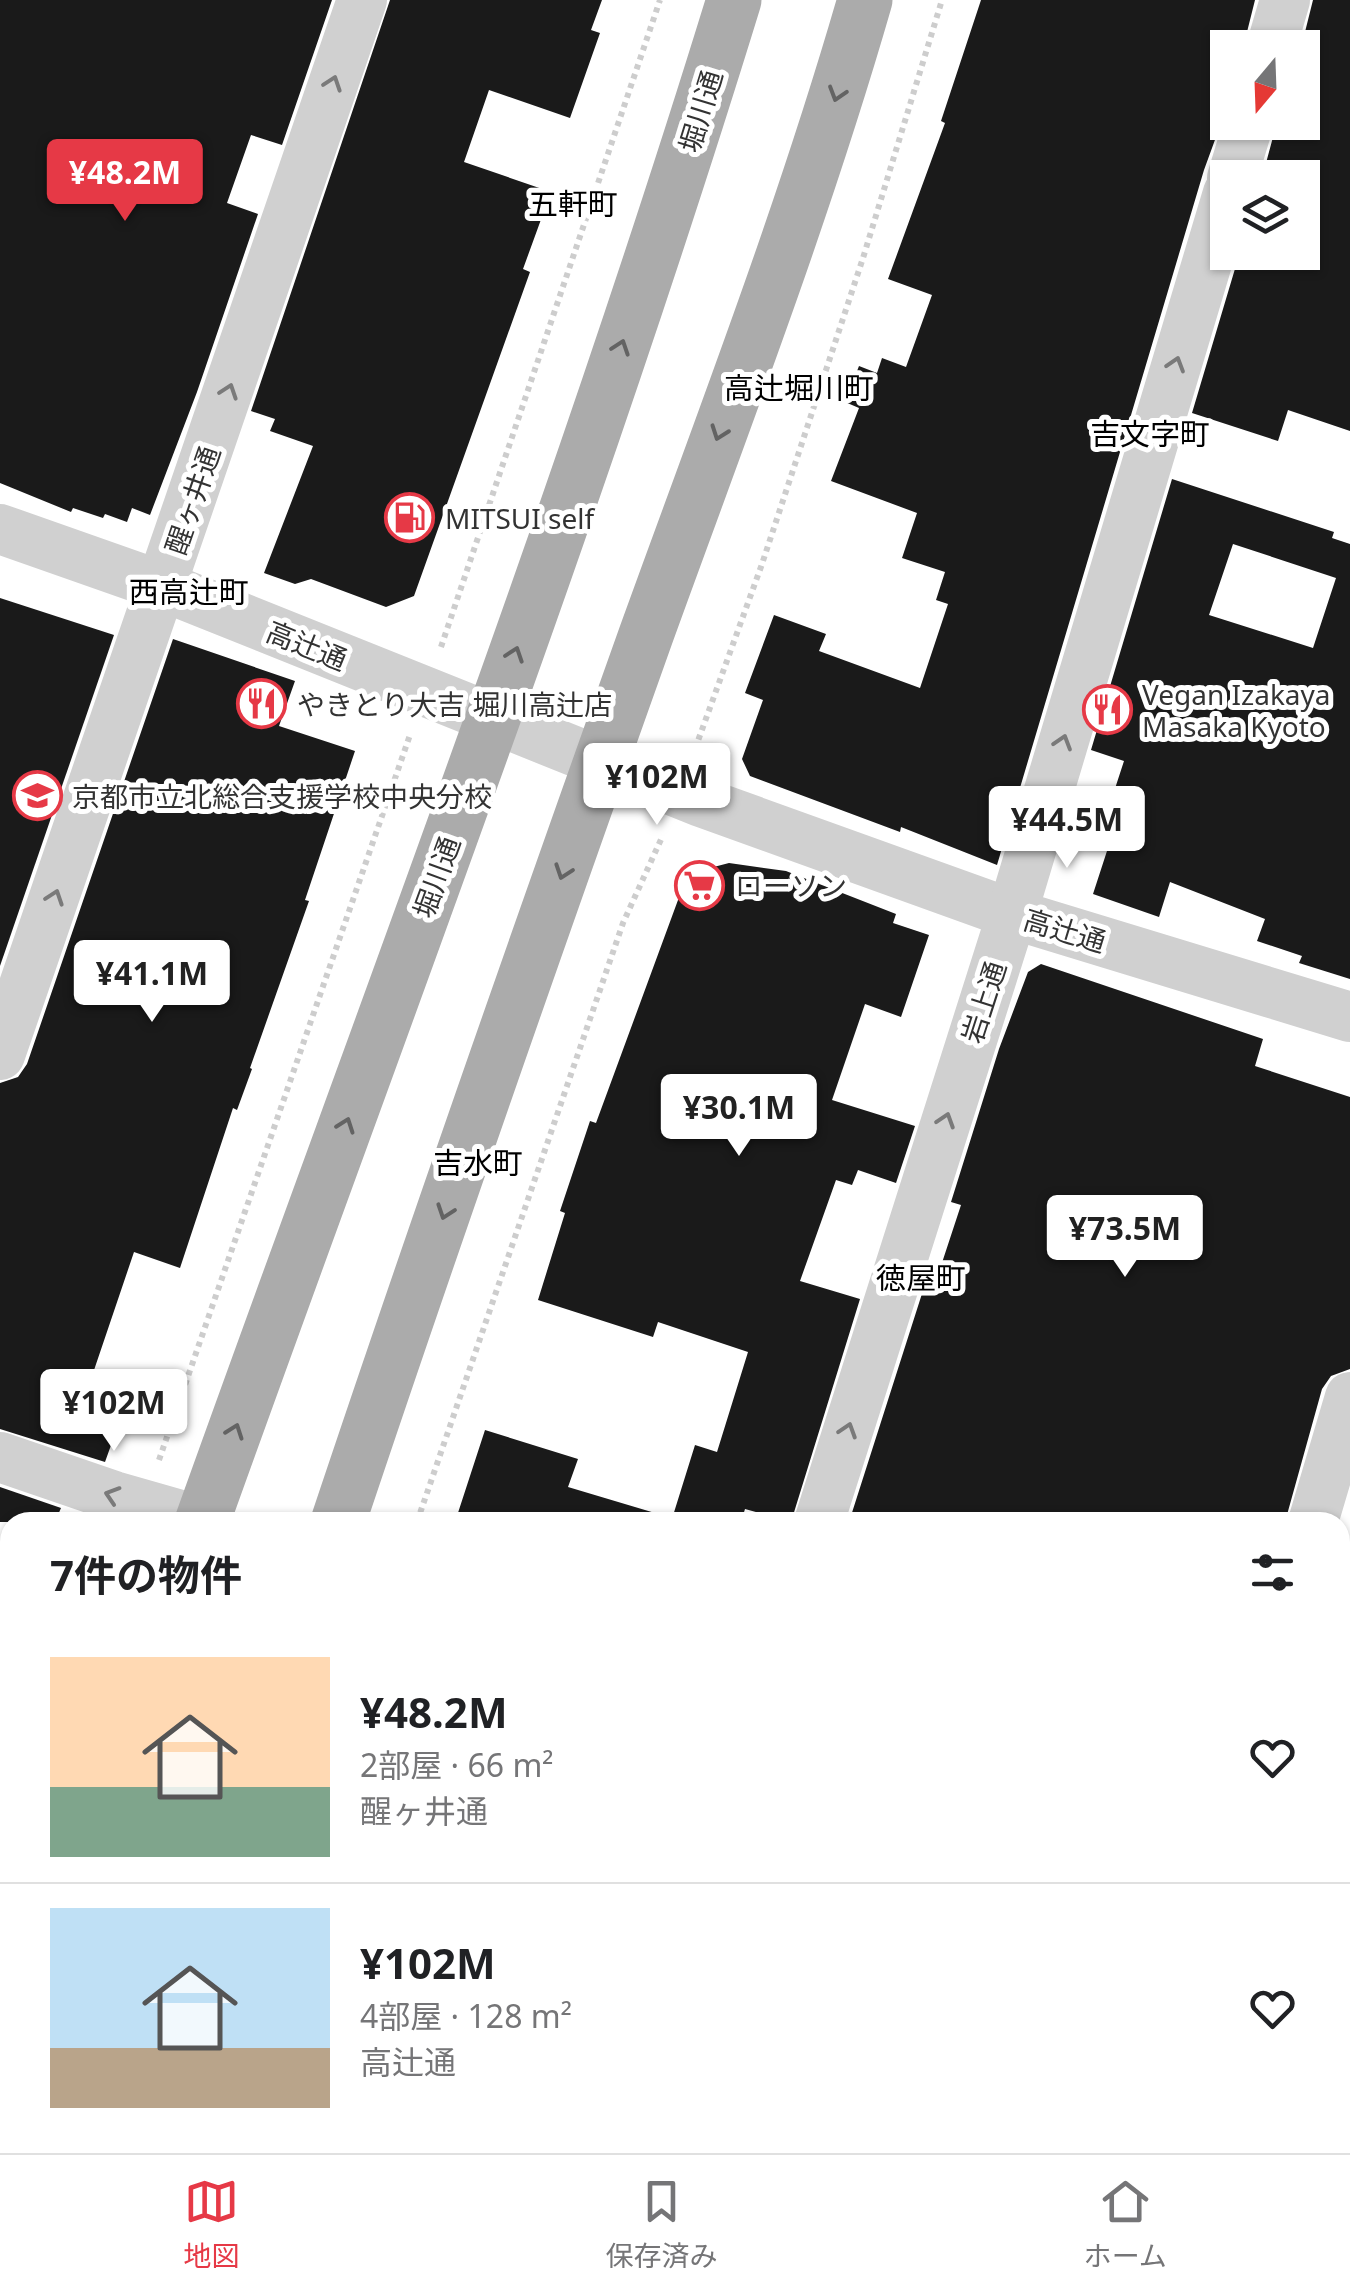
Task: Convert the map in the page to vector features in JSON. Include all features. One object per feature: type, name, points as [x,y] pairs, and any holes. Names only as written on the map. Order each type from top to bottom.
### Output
[{"type":"main road","name":"堀川通","points":[[207,1512],[492,719],[678,182],[734,0]]},
{"type":"main road","points":[[341,1512],[601,762],[801,202],[864,0]]},
{"type":"street","name":"醒ヶ井通","points":[[0,1055],[362,0]]},
{"type":"street","points":[[1276,30],[1285,0]]},
{"type":"street","name":"岩上通","points":[[822,1512],[1012,914],[1210,253]]},
{"type":"street","name":"高辻通","points":[[0,529],[162,586],[700,802],[1012,914],[1350,1017]]},
{"type":"street","points":[[1316,1512],[1350,1396]]},
{"type":"street","points":[[0,1457],[170,1512]]},
{"type":"path","points":[[144,1504],[660,0]]},
{"type":"building","points":[[0,0],[332,0],[282,145],[251,135],[227,203],[258,214],[150,515],[132,508],[127,522],[73,508],[71,512],[0,483]]},
{"type":"building","points":[[390,0],[602,0],[591,30],[600,33],[570,118],[489,90],[464,162],[551,192],[523,269],[530,272],[414,596],[386,607],[311,579],[295,584],[264,573],[313,446],[270,431],[275,419],[251,411]]},
{"type":"building","points":[[981,0],[1255,0],[1248,30],[1210,30],[1210,140],[1215,140],[997,865],[901,827],[900,832],[750,776],[742,759],[763,700],[745,693],[774,615],[826,634],[819,651],[920,688],[948,604],[936,600],[945,572],[902,558],[917,513],[831,481],[859,408],[845,402],[859,366],[877,373],[882,358],[906,367],[932,295],[888,279],[945,123],[941,121]]},
{"type":"building","points":[[1313,0],[1350,0],[1350,431],[1288,410],[1278,441],[1192,413],[1235,270],[1320,270],[1320,160],[1267,160],[1272,140],[1320,140],[1320,30],[1306,30]]},
{"type":"building","points":[[1172,479],[1334,532],[1332,538],[1350,544],[1350,979],[1299,963],[1302,956],[1257,941],[1265,919],[1170,882],[1159,917],[1093,894],[1119,814],[1108,810],[1124,761],[1091,750]],"holes":[[[1233,544],[1336,578],[1313,648],[1209,615]]]},
{"type":"building","name":"京都市立北総合支援学校中央分校","points":[[0,598],[114,635],[0,966]]},
{"type":"building","points":[[173,639],[295,681],[279,726],[355,751],[305,900],[309,901],[237,1110],[233,1108],[180,1268],[134,1252],[91,1379],[130,1392],[105,1462],[0,1429],[0,1083],[18,1077],[27,1064]]},
{"type":"building","points":[[729,863],[786,871],[896,914],[893,923],[929,935],[901,1017],[865,1004],[832,1100],[915,1126],[896,1183],[858,1170],[852,1185],[836,1180],[800,1281],[860,1299],[794,1512],[745,1509],[674,1512],[695,1445],[717,1452],[748,1352],[658,1322],[653,1337],[538,1300],[565,1213],[560,1211],[590,1121],[596,1123],[685,881],[706,869]]},
{"type":"building","points":[[1041,964],[1263,1039],[1255,1066],[1350,1097],[1350,1369],[1331,1376],[1322,1389],[1288,1512],[852,1512],[927,1278],[936,1281],[961,1205],[951,1202],[999,1049],[1028,972]]},
{"type":"building","points":[[485,1430],[578,1459],[568,1487],[652,1512],[458,1512]]},
{"type":"building","points":[[0,1487],[61,1508],[59,1512],[0,1512]]},
{"type":"place","name":"MITSUI self","points":[[410,518]]},
{"type":"place","name":"やきとり大吉 堀川高辻店","points":[[262,704]]},
{"type":"place","name":"Vegan Izakaya Masaka Kyoto","points":[[1107,710]]},
{"type":"place","name":"京都市立北総合支援学校中央分校","points":[[37,796]]},
{"type":"place","name":"ローソン","points":[[700,885]]},
{"type":"district","name":"五軒町","points":[[573,203]]},
{"type":"district","name":"高辻堀川町","points":[[799,387]]},
{"type":"district","name":"吉文字町","points":[[1150,433]]},
{"type":"district","name":"西高辻町","points":[[189,591]]},
{"type":"district","name":"吉水町","points":[[478,1162]]},
{"type":"district","name":"徳屋町","points":[[921,1277]]}]
